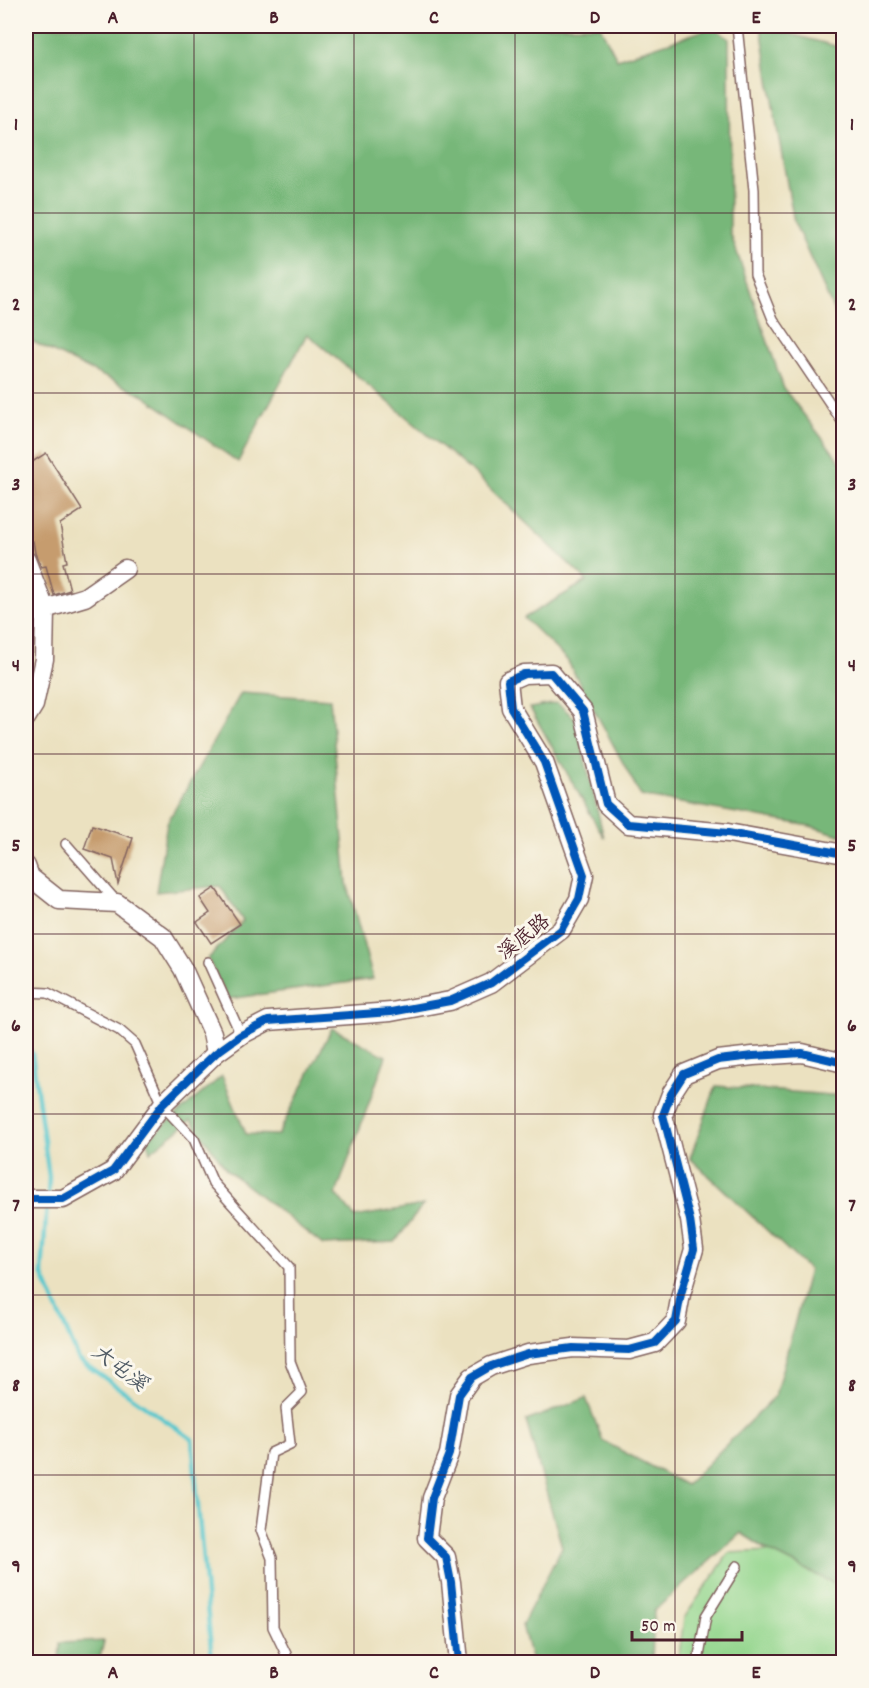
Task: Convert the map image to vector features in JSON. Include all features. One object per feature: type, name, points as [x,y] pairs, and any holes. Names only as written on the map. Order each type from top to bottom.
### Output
[{"type":"street","points":[[26,560],[45,609],[44,659],[33,705],[26,718]]},
{"type":"street","points":[[45,609],[85,597],[125,568]]},
{"type":"street","name":"溪底路","points":[[29,1199],[63,1199],[113,1171],[162,1105],[216,1053],[268,1021],[391,1012],[450,1001],[491,983],[561,930],[579,899],[584,875],[544,762],[511,708],[508,681],[524,674],[551,673],[584,711],[606,804],[628,824],[728,833],[843,854]]},
{"type":"street","points":[[26,866],[30,877],[59,900],[117,903],[163,937],[178,961],[212,1033],[216,1053]]},
{"type":"street","points":[[459,1662],[447,1557],[427,1538],[432,1498],[449,1454],[459,1395],[472,1377],[491,1366],[528,1354],[573,1348],[629,1350],[655,1342],[676,1321],[694,1249],[690,1220],[663,1115],[671,1094],[684,1074],[718,1060],[753,1056],[802,1053],[843,1064]]},
{"type":"lane","points":[[737,26],[754,190],[755,274],[773,319],[843,424]]},
{"type":"lane","points":[[66,844],[117,903]]},
{"type":"lane","points":[[208,962],[242,1035]]},
{"type":"lane","points":[[26,993],[48,993],[119,1030],[135,1044],[162,1105],[194,1139],[213,1183],[289,1267],[290,1361],[302,1392],[286,1408],[290,1444],[271,1453],[261,1530],[272,1558],[273,1627],[288,1662]]},
{"type":"lane","points":[[698,1662],[706,1616],[737,1566]]},
{"type":"green space","points":[[26,26],[600,26],[617,59],[714,27],[729,39],[730,232],[784,389],[843,465],[843,836],[810,826],[641,796],[567,660],[524,618],[587,581],[477,476],[307,334],[238,462],[144,396],[26,340]]},
{"type":"green space","points":[[761,26],[843,48],[843,331],[794,222]]},
{"type":"green space","points":[[241,693],[330,699],[347,883],[373,979],[228,999],[208,959],[243,921],[220,886],[156,892],[167,823]]},
{"type":"green space","points":[[557,703],[575,718],[604,838],[530,708]]},
{"type":"green space","points":[[332,1028],[386,1056],[336,1194],[355,1217],[423,1205],[395,1242],[323,1245],[227,1170],[191,1120],[150,1152],[147,1140],[222,1076],[246,1134],[278,1135]]},
{"type":"green space","points":[[716,1086],[843,1096],[843,1588],[769,1551],[741,1533],[654,1611],[652,1662],[532,1662],[522,1625],[562,1547],[526,1421],[586,1398],[603,1441],[686,1485],[775,1396],[809,1270],[690,1158]]},
{"type":"green space","points":[[769,1551],[843,1588],[843,1662],[678,1662],[684,1618],[729,1553]]},
{"type":"green space","points":[[104,1641],[99,1662],[59,1662],[60,1643]]},
{"type":"building","points":[[46,453],[82,510],[60,524],[67,562],[63,563],[70,590],[54,595],[46,566],[41,567],[33,541],[26,546],[26,466]]},
{"type":"building","points":[[92,825],[133,838],[118,884],[113,859],[84,849]]},
{"type":"building","points":[[215,888],[240,924],[211,943],[197,922],[210,913],[200,898]]},
{"type":"waterway","name":"大屯溪","points":[[26,1047],[32,1053],[49,1177],[48,1194]]},
{"type":"waterway","name":"大屯溪","points":[[47,1203],[42,1273],[79,1360],[192,1439],[212,1660],[210,1662]]},
{"type":"cycle path","points":[[26,1199],[63,1199],[113,1171],[162,1105],[216,1053],[241,1035],[268,1021],[391,1012],[450,1001],[491,983],[561,930],[579,899],[584,875],[544,762],[511,708],[508,681],[524,674],[551,673],[583,711],[606,804],[628,824],[728,833],[844,854]]},
{"type":"cycle path","points":[[459,1662],[451,1582],[446,1557],[427,1538],[432,1498],[449,1454],[459,1395],[472,1377],[491,1366],[528,1354],[573,1348],[629,1350],[655,1343],[676,1321],[694,1249],[690,1220],[663,1115],[671,1094],[684,1074],[718,1060],[753,1056],[802,1053],[844,1063]]}]
